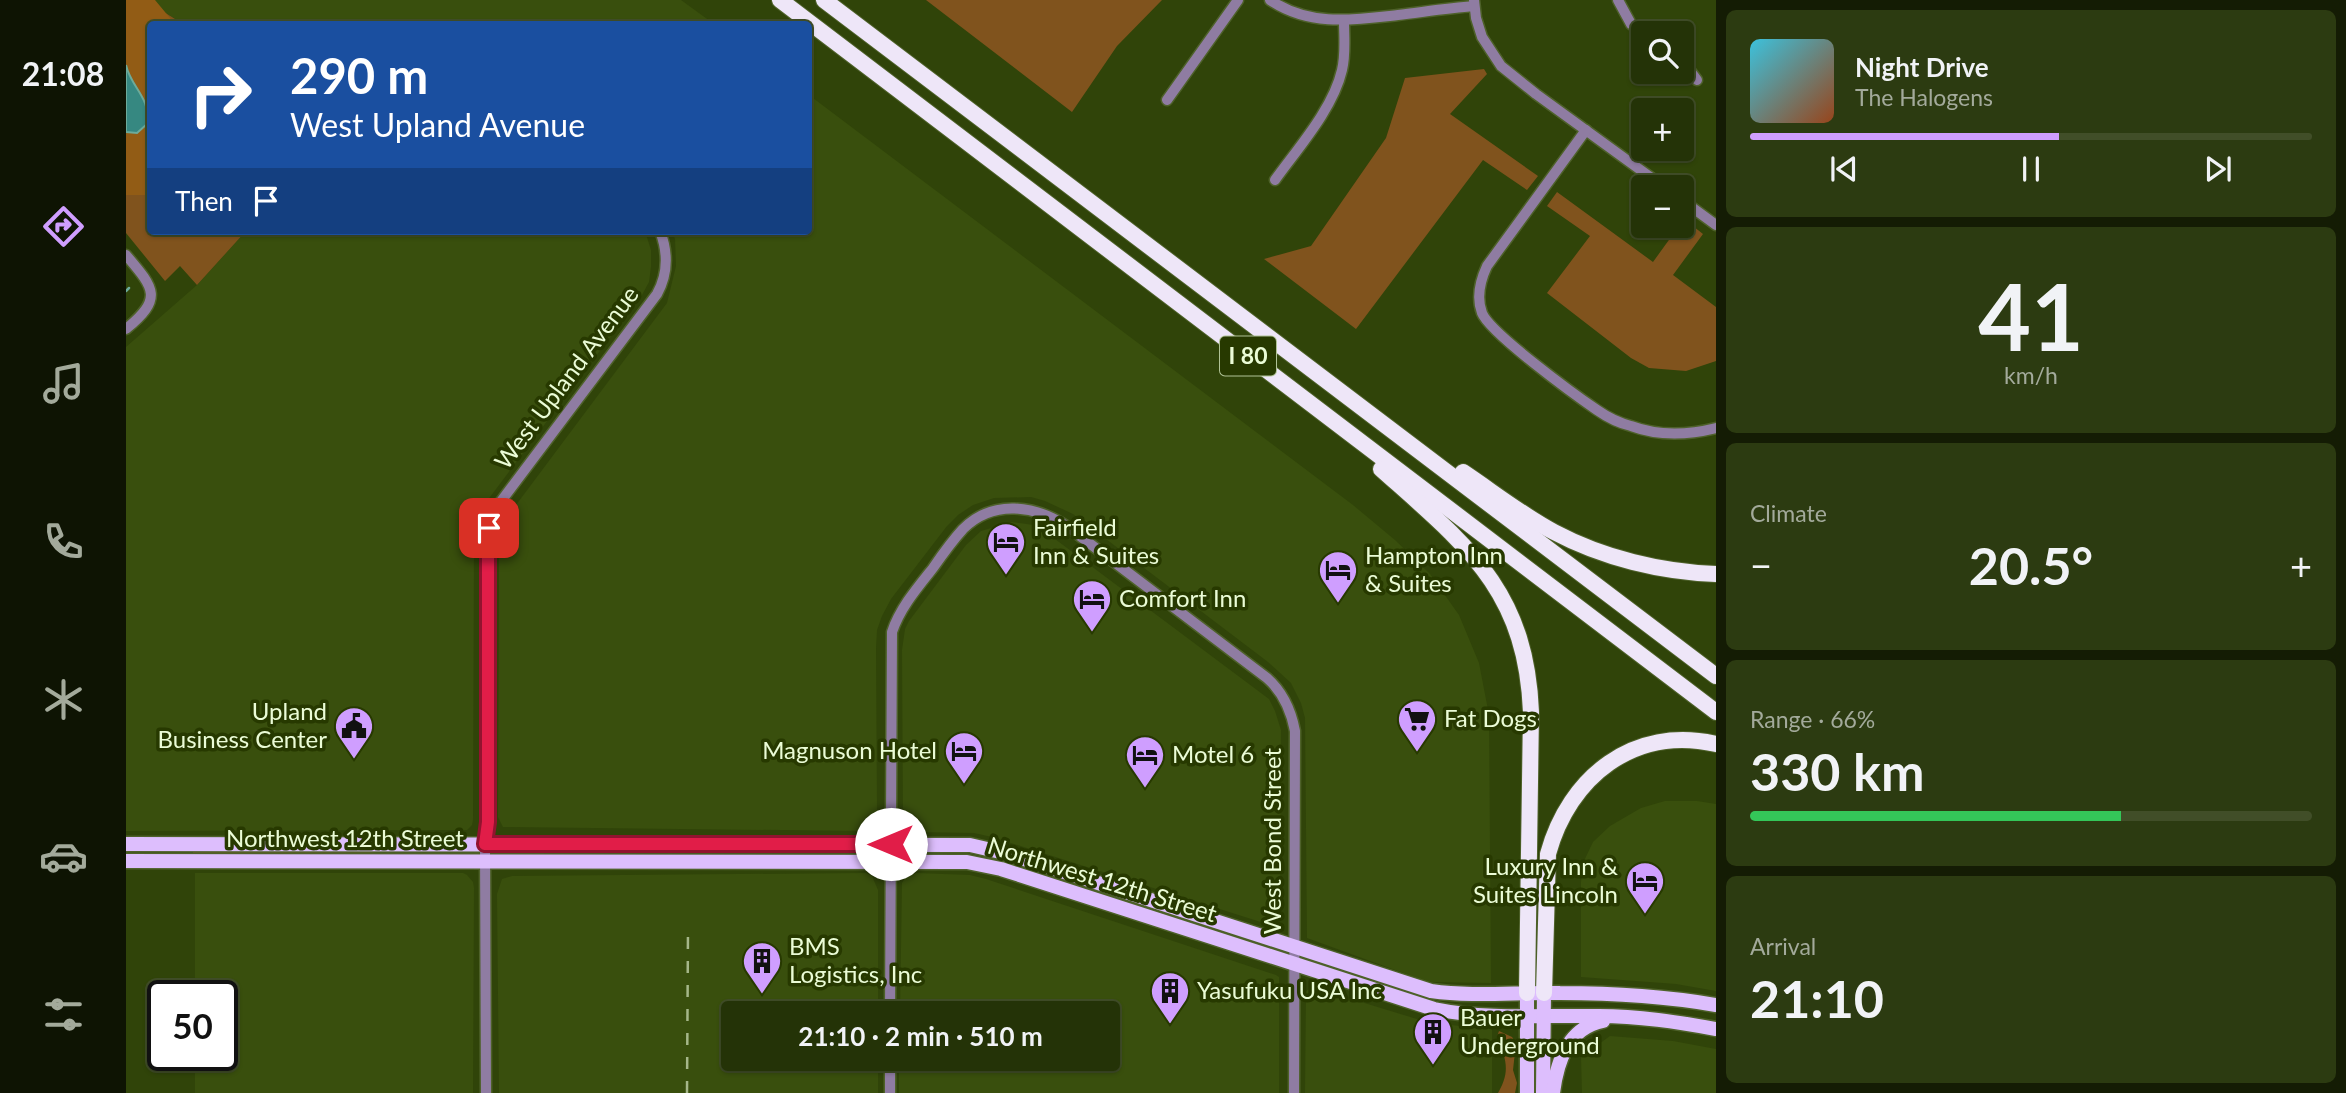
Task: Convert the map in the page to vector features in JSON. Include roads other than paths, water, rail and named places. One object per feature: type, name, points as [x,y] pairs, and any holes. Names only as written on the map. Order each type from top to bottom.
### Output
[{"type":"highway","name":"I 80","points":[[779,0],[807,21]]},
{"type":"highway","name":"I 80","points":[[824,0],[1716,676]]},
{"type":"highway","name":"I 80","points":[[812,25],[1716,712]]},
{"type":"highway","points":[[1304,365],[1553,531],[1626,560],[1670,569],[1716,574]]},
{"type":"highway","points":[[1291,388],[1454,534],[1485,570],[1510,614],[1519,638],[1530,687],[1527,993]]},
{"type":"highway","points":[[1544,993],[1548,854],[1552,837],[1567,806],[1589,778],[1604,765],[1634,750],[1672,741],[1689,740],[1716,744]]},
{"type":"main road","name":"Northwest 12th Street","points":[[126,844],[956,845],[984,848],[1431,991],[1647,995],[1716,1005]]},
{"type":"main road","name":"Northwest 12th Street","points":[[126,861],[953,861],[1001,869],[1434,1009],[1470,1015],[1622,1017],[1716,1029]]},
{"type":"main road","points":[[1527,993],[1527,1093]]},
{"type":"main road","points":[[1542,1093],[1544,993]]},
{"type":"main road","points":[[1553,1093],[1560,1059],[1572,1038],[1593,1023],[1622,1017]]},
{"type":"street","points":[[1167,100],[1238,0]]},
{"type":"street","points":[[1270,0],[1309,17],[1344,21],[1474,3],[1482,37],[1500,64],[1518,81],[1648,175]]},
{"type":"street","points":[[1618,0],[1631,22]]},
{"type":"street","points":[[1275,180],[1326,106],[1338,83],[1344,52],[1344,21]]},
{"type":"street","points":[[1694,76],[1697,80]]},
{"type":"street","points":[[1586,130],[1487,266],[1480,283],[1479,302],[1482,313],[1498,334],[1605,415],[1629,426],[1663,433],[1689,433],[1716,428]]},
{"type":"street","points":[[1694,209],[1716,225]]},
{"type":"street","name":"West Upland Avenue","points":[[486,1093],[485,844],[488,822],[489,528],[499,504],[657,294],[665,276],[666,261],[661,235]]},
{"type":"street","points":[[126,254],[146,278],[151,293],[146,311],[126,329]]},
{"type":"street","name":"West Bond Street","points":[[891,844],[892,632],[902,610],[954,540],[971,523],[992,512],[1011,508],[1029,509],[1055,518],[1266,678],[1279,690],[1289,709],[1295,731],[1294,1093]]},
{"type":"street","points":[[890,1001],[891,844]]},
{"type":"street","points":[[890,1071],[890,1093]]},
{"type":"water","points":[[126,65],[146,107],[147,124],[137,133],[126,132]]},
{"type":"waterway","points":[[126,291],[129,288]]},
{"type":"railway","points":[[687,1093],[688,928]]},
{"type":"place","name":"Fairfield Inn & Suites","points":[[1006,576]]},
{"type":"place","name":"Hampton Inn & Suites","points":[[1338,604]]},
{"type":"place","name":"Comfort Inn","points":[[1092,633]]},
{"type":"place","name":"Fat Dogs","points":[[1417,753]]},
{"type":"place","name":"Upland Business Center","points":[[354,760]]},
{"type":"place","name":"Magnuson Hotel","points":[[964,785]]},
{"type":"place","name":"Motel 6","points":[[1145,789]]},
{"type":"place","name":"Luxury Inn & Suites Lincoln","points":[[1645,915]]},
{"type":"place","name":"BMS Logistics, Inc","points":[[762,995]]},
{"type":"place","name":"Yasufuku USA Inc","points":[[1170,1025]]},
{"type":"place","name":"Bauer Underground","points":[[1433,1066]]}]
